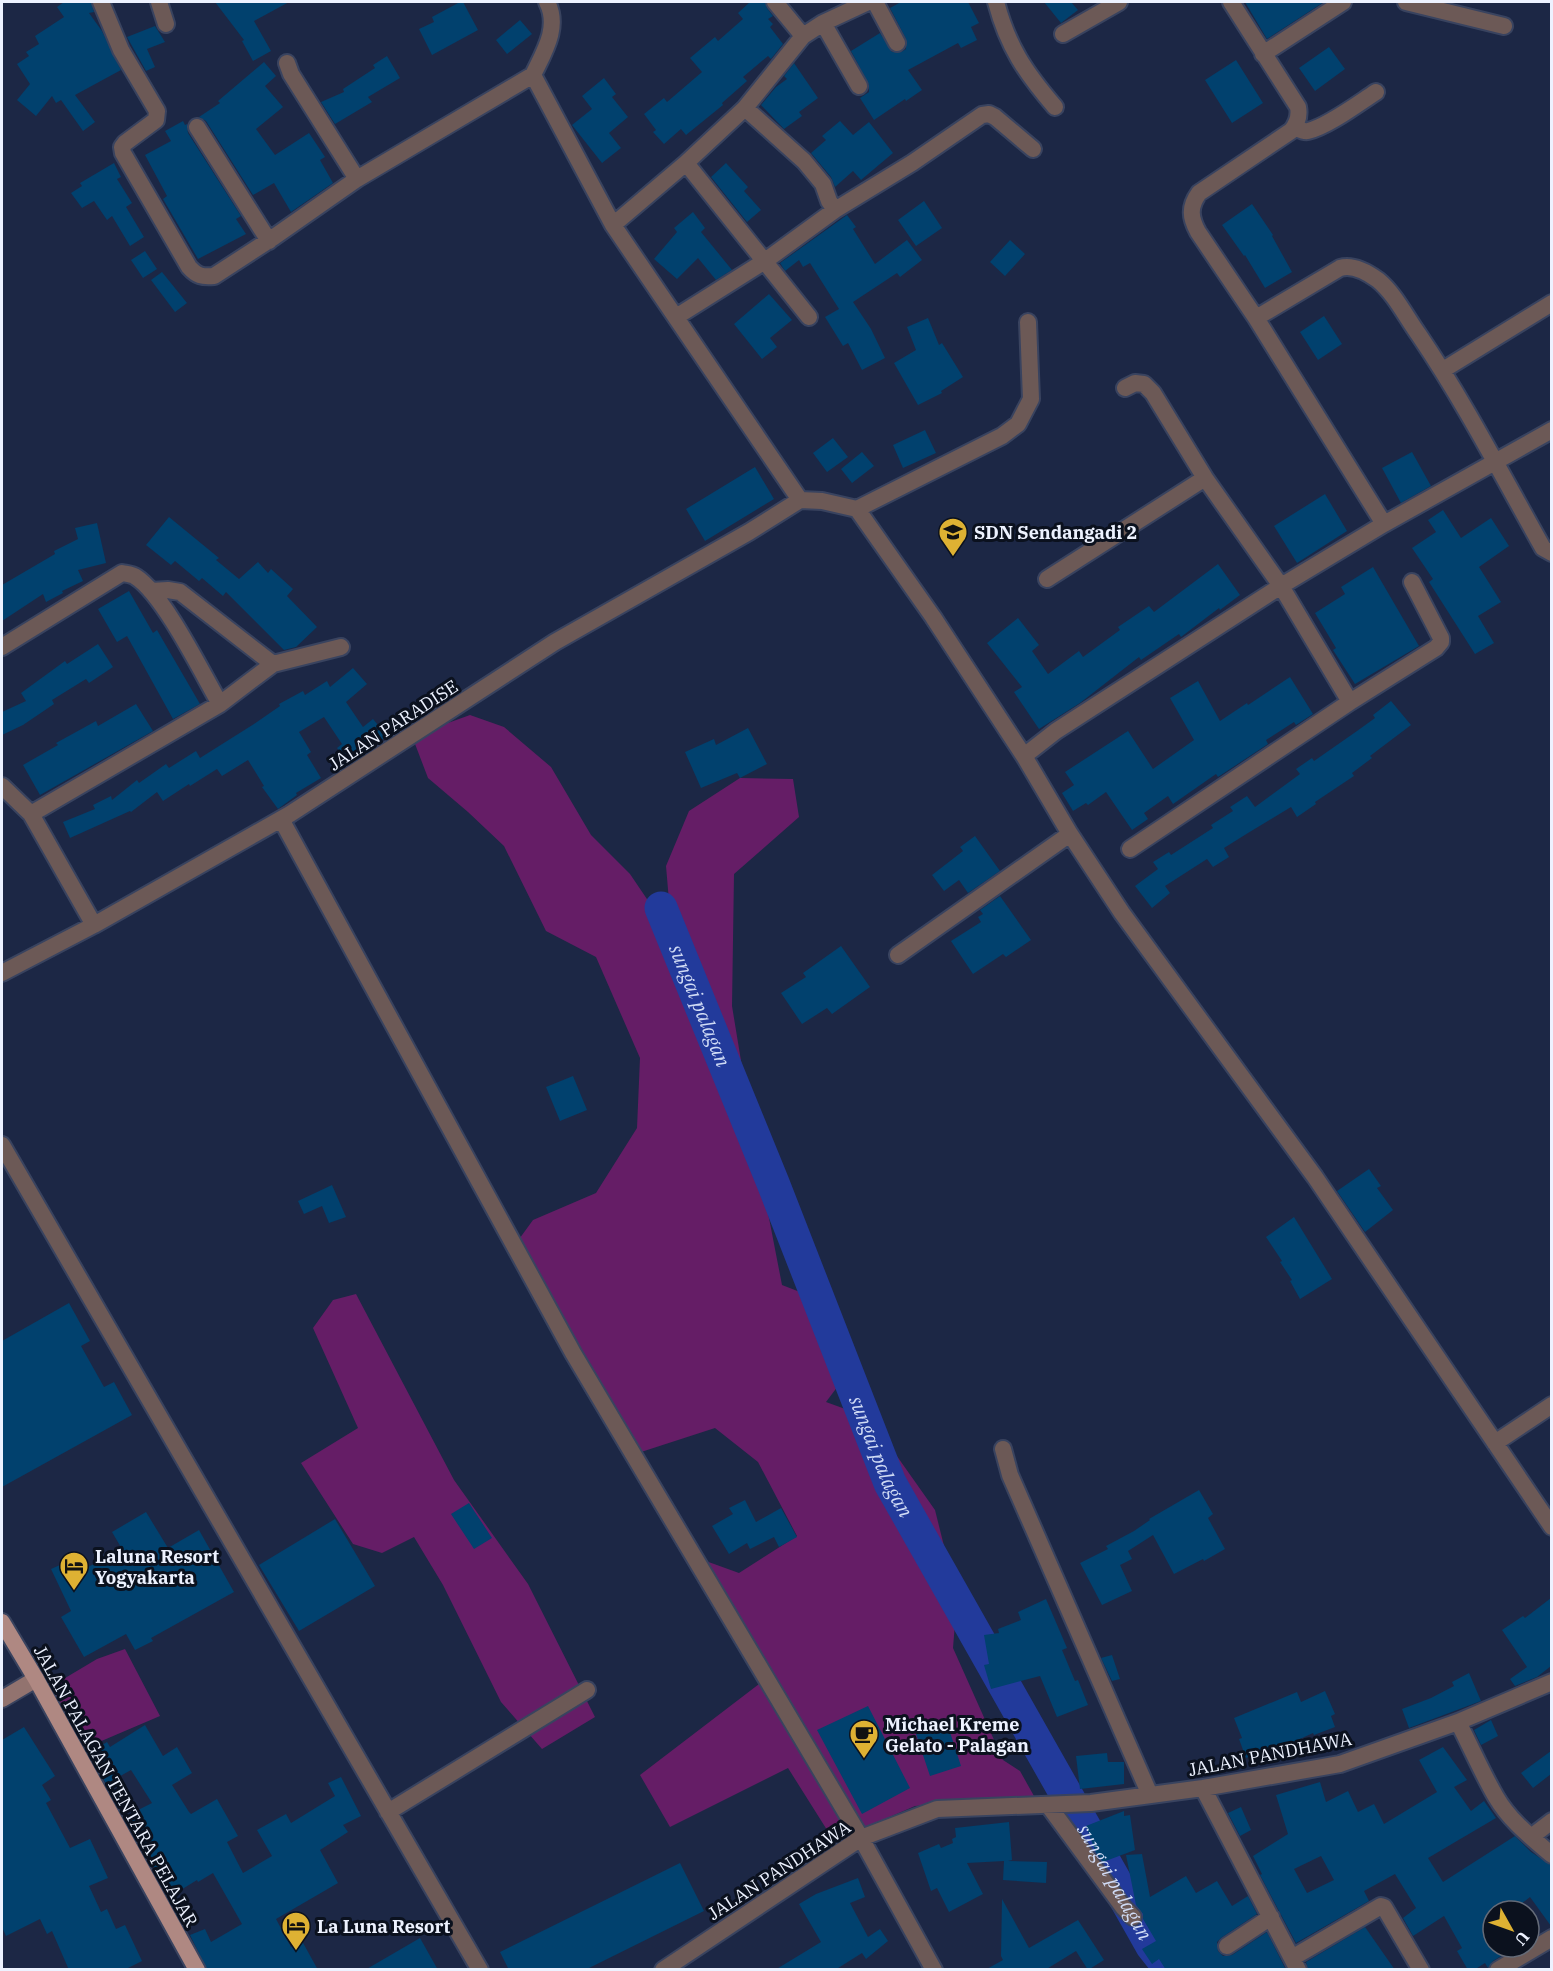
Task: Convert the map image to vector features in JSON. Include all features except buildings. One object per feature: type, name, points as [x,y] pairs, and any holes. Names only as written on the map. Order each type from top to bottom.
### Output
[{"type":"main road","name":"JALAN PALAGAN TENTARA PELAJAR","points":[[2,1622],[197,1970]]},
{"type":"main road","points":[[2,1699],[36,1679]]},
{"type":"street","points":[[101,2],[122,50],[157,111],[156,120],[125,143],[122,147],[123,153],[189,267],[196,274],[204,277],[214,276],[269,241],[357,179],[533,75],[552,30],[552,10],[547,2]]},
{"type":"street","points":[[159,2],[166,24]]},
{"type":"street","points":[[775,2],[803,36]]},
{"type":"street","points":[[613,225],[686,163],[745,108],[803,36],[823,23],[868,2]]},
{"type":"street","points":[[875,2],[897,43]]},
{"type":"street","points":[[996,2],[1003,28],[1012,48],[1030,79],[1055,107]]},
{"type":"street","points":[[1063,34],[1119,2]]},
{"type":"street","points":[[1231,2],[1298,108],[1299,114],[1295,127],[1199,193],[1191,204],[1191,220],[1256,318],[1384,525]]},
{"type":"street","points":[[1263,54],[1344,2]]},
{"type":"street","points":[[1406,2],[1504,26]]},
{"type":"street","points":[[823,23],[859,86]]},
{"type":"street","points":[[287,63],[291,74],[357,179]]},
{"type":"street","points":[[533,75],[613,225],[800,500],[822,501],[857,509],[1002,436],[1018,424],[1031,399],[1028,322]]},
{"type":"street","points":[[1295,127],[1302,130],[1316,128],[1376,92]]},
{"type":"street","points":[[745,108],[804,161],[823,184],[835,210]]},
{"type":"street","points":[[676,317],[765,261],[835,210],[912,163],[982,115],[989,114],[995,117],[1033,149]]},
{"type":"street","points":[[197,127],[269,241]]},
{"type":"street","points":[[686,163],[809,316]]},
{"type":"street","points":[[1256,318],[1340,268],[1348,266],[1358,269],[1377,280],[1392,296],[1443,370],[1543,548],[1551,553]]},
{"type":"street","points":[[1443,370],[1551,303]]},
{"type":"street","points":[[1125,388],[1135,383],[1144,384],[1153,393],[1205,478],[1281,586],[1350,702]]},
{"type":"street","points":[[1024,756],[1056,731],[1281,586],[1551,430]]},
{"type":"street","points":[[1047,579],[1205,478]]},
{"type":"street","name":"JALAN PARADISE","points":[[2,973],[94,925],[281,819],[440,719],[555,642],[749,532],[800,500]]},
{"type":"street","points":[[857,509],[933,617],[1024,756],[1070,834],[1122,913],[1315,1177],[1551,1527]]},
{"type":"street","points":[[2,647],[122,573],[134,576],[151,591],[171,619],[220,704]]},
{"type":"street","points":[[1130,849],[1350,702],[1436,648],[1441,642],[1439,634],[1412,582]]},
{"type":"street","points":[[151,591],[180,592],[273,664]]},
{"type":"street","points":[[31,814],[220,704],[273,664],[341,647]]},
{"type":"street","points":[[2,786],[31,814],[94,925]]},
{"type":"street","points":[[281,819],[573,1353],[861,1838],[934,1970]]},
{"type":"street","points":[[898,956],[1070,834]]},
{"type":"street","points":[[2,1145],[480,1970]]},
{"type":"street","points":[[1495,1443],[1551,1405]]},
{"type":"street","points":[[1003,1449],[1010,1475],[1150,1795]]},
{"type":"street","name":"JALAN PANDHAWA","points":[[663,1970],[861,1838],[937,1809],[1091,1803],[1203,1788],[1341,1764],[1458,1722],[1551,1682]]},
{"type":"street","points":[[387,1812],[587,1689]]},
{"type":"street","points":[[1458,1722],[1496,1797],[1518,1826],[1551,1855]]},
{"type":"street","points":[[1203,1788],[1295,1964],[1381,1906],[1385,1909],[1421,1970]]},
{"type":"street","points":[[1056,1804],[1123,1907],[1133,1917]]},
{"type":"street","points":[[1531,1837],[1551,1821]]},
{"type":"street","points":[[1227,1946],[1271,1917]]},
{"type":"street","points":[[1498,1970],[1551,1938]]},
{"type":"shaded area","points":[[470,715],[504,727],[551,767],[591,835],[630,874],[672,936],[666,866],[689,811],[740,778],[793,779],[799,817],[734,874],[732,1006],[755,1146],[782,1285],[818,1299],[853,1366],[826,1402],[870,1418],[935,1510],[957,1598],[953,1648],[1003,1760],[1020,1771],[1034,1796],[915,1806],[834,1841],[788,1768],[670,1827],[640,1775],[763,1681],[703,1560],[739,1573],[797,1536],[758,1462],[715,1428],[638,1453],[517,1242],[533,1220],[596,1193],[637,1128],[640,1058],[596,957],[546,931],[504,846],[428,778],[412,736]]},
{"type":"shaded area","points":[[356,1294],[454,1480],[528,1584],[595,1717],[542,1749],[501,1702],[443,1585],[414,1537],[382,1553],[353,1544],[301,1463],[358,1428],[313,1328],[333,1300]]},
{"type":"shaded area","points":[[125,1649],[160,1716],[78,1751],[61,1739],[51,1725],[46,1710],[45,1690],[97,1659]]},
{"type":"waterway","name":"sungai palagan","points":[[661,908],[773,1183],[890,1483],[1152,1946],[1171,1970]]},
{"type":"place","name":"SDN Sendangadi 2","points":[[953,558]]},
{"type":"place","name":"Laluna Resort Yogyakarta","points":[[74,1592]]},
{"type":"place","name":"Michael Kreme Gelato - Palagan","points":[[864,1760]]},
{"type":"place","name":"La Luna Resort","points":[[296,1952]]}]
